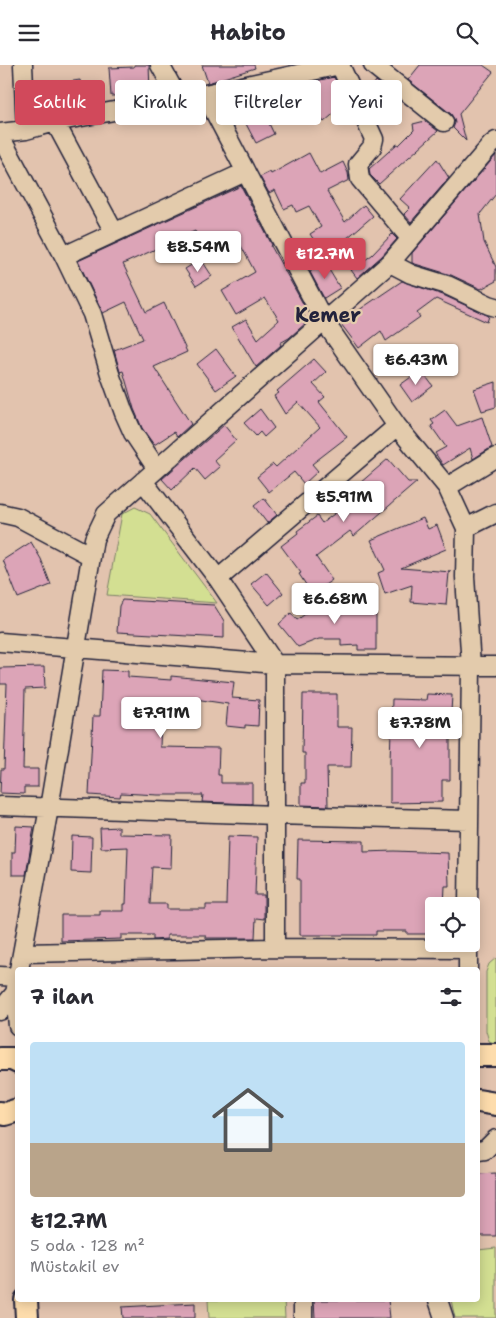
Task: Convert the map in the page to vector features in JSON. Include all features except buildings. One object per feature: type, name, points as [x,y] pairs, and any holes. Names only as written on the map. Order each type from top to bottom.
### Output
[{"type":"main road","points":[[480,1055],[496,1055]]},
{"type":"main road","points":[[0,1059],[15,1060]]},
{"type":"main road","points":[[480,1101],[496,1105]]},
{"type":"main road","points":[[0,1113],[5,1114],[15,1111]]},
{"type":"main road","points":[[26,1302],[27,1318]]},
{"type":"street","points":[[23,65],[26,130]]},
{"type":"street","points":[[160,65],[168,80]]},
{"type":"street","points":[[206,94],[340,65],[374,139],[372,147],[358,164],[360,179],[410,238]]},
{"type":"street","points":[[373,65],[444,122]]},
{"type":"street","points":[[206,96],[324,321],[397,426],[447,487],[466,528],[465,577],[471,666],[468,897]]},
{"type":"street","points":[[45,125],[0,135],[64,256],[92,314],[124,413],[133,433],[157,469]]},
{"type":"street","points":[[58,125],[114,232]]},
{"type":"street","points":[[20,967],[49,808],[94,539],[106,514],[390,263],[496,141]]},
{"type":"street","points":[[64,256],[246,172]]},
{"type":"street","points":[[390,263],[411,275],[447,285],[496,307]]},
{"type":"street","points":[[218,579],[397,426]]},
{"type":"street","points":[[447,487],[496,457]]},
{"type":"street","points":[[142,481],[218,579],[275,664],[275,948]]},
{"type":"street","points":[[0,513],[18,517],[91,556]]},
{"type":"street","points":[[466,528],[496,513]]},
{"type":"street","points":[[0,642],[275,664],[496,666]]},
{"type":"street","points":[[0,806],[469,820]]},
{"type":"street","points":[[22,953],[425,947]]},
{"type":"street","points":[[468,952],[468,967]]},
{"type":"street","points":[[0,976],[15,982]]},
{"type":"street","points":[[0,1011],[15,986]]},
{"type":"street","points":[[480,1151],[485,1151],[496,1139]]},
{"type":"street","points":[[303,1302],[303,1318]]},
{"type":"street","points":[[439,1302],[444,1318]]},
{"type":"green space","points":[[135,507],[150,514],[217,603],[107,595],[122,514]]},
{"type":"green space","points":[[496,958],[496,1044],[489,1041],[486,1031],[486,972],[489,964]]},
{"type":"green space","points":[[496,1248],[496,1318],[455,1318],[451,1302],[480,1302],[480,1250]]},
{"type":"green space","points":[[208,1302],[284,1302],[285,1318],[209,1318]]},
{"type":"district","name":"Kemer","points":[[328,315]]}]
